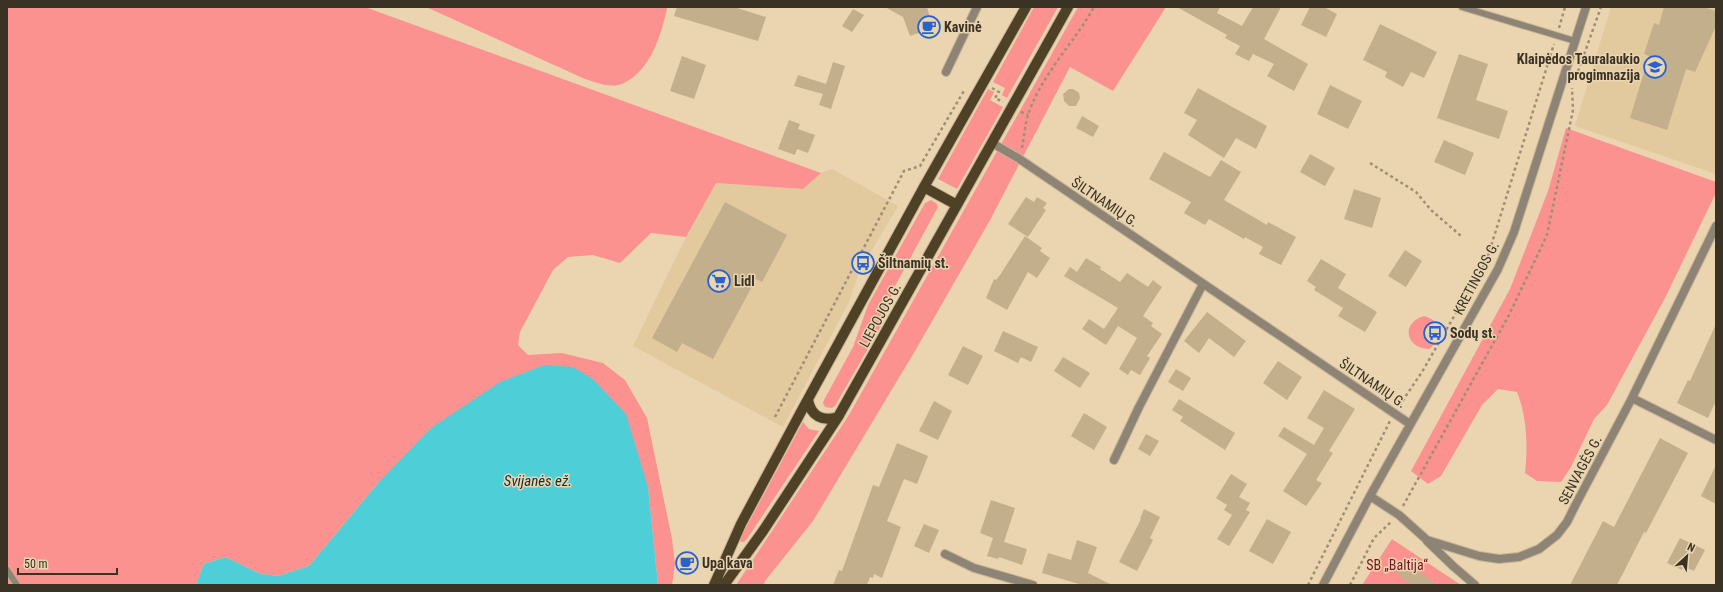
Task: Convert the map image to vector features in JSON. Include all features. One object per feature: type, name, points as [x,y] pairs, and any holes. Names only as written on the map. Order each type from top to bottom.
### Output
[{"type":"main road","name":"LIEPOJOS G.","points":[[714,585],[741,524],[924,187],[1026,7]]},
{"type":"main road","name":"LIEPOJOS G.","points":[[724,585],[763,531],[838,418],[1068,7]]},
{"type":"main road","points":[[924,187],[957,205]]},
{"type":"main road","points":[[808,400],[814,415],[822,419],[830,420],[838,418]]},
{"type":"street","points":[[946,72],[976,7]]},
{"type":"street","name":"KRETINGOS G.","points":[[1323,585],[1370,496],[1501,263],[1514,232],[1586,7]]},
{"type":"street","name":"ŠILTNAMIŲ G.","points":[[992,143],[1018,158],[1410,424]]},
{"type":"street","name":"SENVAGĖS G.","points":[[1370,496],[1399,515],[1427,540],[1479,556],[1499,559],[1519,557],[1539,549],[1557,536],[1567,522],[1632,398],[1716,226]]},
{"type":"street","points":[[1114,460],[1203,284]]},
{"type":"street","points":[[1632,398],[1716,440]]},
{"type":"street","points":[[1427,540],[1475,585]]},
{"type":"street","points":[[945,554],[974,568],[1033,585]]},
{"type":"lane","points":[[1462,7],[1575,41]]},
{"type":"lane","points":[[7,570],[17,585]]},
{"type":"path","points":[[1018,158],[1028,115],[1042,86],[1086,22],[1094,7]]},
{"type":"path","points":[[1308,585],[1394,413],[1422,372],[1487,259],[1565,7]]},
{"type":"path","points":[[1350,585],[1374,538],[1399,515],[1509,315],[1547,236],[1573,110],[1572,89],[1601,7]]},
{"type":"path","points":[[983,83],[999,92],[995,98],[1028,115]]},
{"type":"path","points":[[775,417],[904,171],[920,166],[968,84]]},
{"type":"path","points":[[1370,163],[1416,192],[1431,210],[1461,236]]},
{"type":"shaded area","name":"Klaipėdos Tauralaukio progimnazija","points":[[1611,7],[1716,7],[1716,174],[1575,126]]},
{"type":"shaded area","points":[[832,169],[898,206],[859,272],[849,302],[783,427],[633,346],[686,237],[716,183],[803,189],[821,173]]},
{"type":"green space","points":[[7,7],[365,7],[821,173],[803,189],[716,183],[686,237],[651,233],[620,263],[593,255],[568,257],[553,270],[520,332],[518,345],[528,355],[562,353],[603,363],[625,380],[647,418],[672,539],[675,564],[672,585],[658,585],[648,487],[379,482],[309,566],[278,576],[261,574],[225,557],[204,564],[196,585],[7,585]]},
{"type":"green space","points":[[426,7],[667,7],[667,9],[658,40],[648,61],[641,70],[624,83],[619,85],[604,85],[585,79]]},
{"type":"green space","points":[[1034,7],[1058,7],[1007,98],[1002,95],[1005,88],[993,82]]},
{"type":"green space","points":[[1078,7],[1166,7],[1113,91],[1070,67],[989,222],[915,351],[813,521],[765,581],[764,585],[736,585],[849,415]]},
{"type":"green space","points":[[988,89],[994,92],[990,100],[1003,107],[957,189],[938,179]]},
{"type":"green space","points":[[1566,128],[1716,182],[1716,193],[1665,298],[1607,405],[1594,419],[1571,467],[1561,482],[1537,481],[1525,473],[1525,421],[1517,392],[1498,389],[1482,405],[1441,476],[1428,484],[1411,471],[1510,289],[1548,191]]},
{"type":"green space","points":[[931,200],[937,204],[938,207],[893,290],[881,326],[835,406],[832,408],[825,407],[823,403],[824,400],[853,347],[868,305],[925,203]]},
{"type":"green space","points":[[1424,316],[1434,321],[1439,331],[1432,347],[1429,349],[1421,348],[1415,345],[1409,335],[1411,324],[1416,319]]},
{"type":"green space","points":[[803,422],[809,429],[819,431],[747,539],[744,542],[741,542],[740,539],[742,535]]},
{"type":"green space","name":"SB „Baltija“","points":[[1392,539],[1461,585],[1362,585]]},
{"type":"water","name":"Svijanės ež.","points":[[544,365],[573,367],[593,379],[626,414],[648,487],[658,585],[196,585],[204,564],[225,557],[261,574],[278,576],[309,566],[379,482],[431,428],[500,382]]},
{"type":"building","points":[[677,7],[734,7],[766,17],[758,41],[674,16]]},
{"type":"building","points":[[885,7],[927,7],[932,25],[930,29],[910,36],[903,17]]},
{"type":"building","points":[[1177,7],[1220,7],[1217,13],[1242,26],[1253,7],[1281,7],[1264,39],[1308,64],[1294,91],[1267,76],[1274,64],[1253,54],[1249,61],[1235,54],[1240,46],[1225,38],[1227,35]]},
{"type":"building","points":[[1310,7],[1324,7],[1337,14],[1326,37],[1301,25]]},
{"type":"building","points":[[1664,7],[1703,7],[1716,11],[1716,26],[1695,72],[1686,69],[1667,130],[1630,118],[1649,56],[1644,54],[1654,23],[1659,25]]},
{"type":"building","points":[[853,9],[864,15],[852,32],[842,26]]},
{"type":"building","points":[[1380,24],[1437,52],[1424,78],[1411,72],[1403,87],[1385,77],[1387,72],[1363,60]]},
{"type":"building","points":[[1459,54],[1488,64],[1476,100],[1508,111],[1499,139],[1437,118]]},
{"type":"building","points":[[682,56],[706,65],[694,99],[670,91]]},
{"type":"building","points":[[833,62],[845,66],[831,109],[819,105],[823,94],[794,86],[798,75],[826,84]]},
{"type":"building","points":[[1330,85],[1362,101],[1348,129],[1317,114]]},
{"type":"building","points":[[1198,88],[1267,126],[1256,149],[1236,138],[1224,158],[1188,135],[1197,120],[1184,113]]},
{"type":"building","points":[[1069,89],[1073,89],[1079,93],[1080,98],[1076,106],[1069,106],[1064,101],[1063,94]]},
{"type":"building","points":[[1082,116],[1099,126],[1093,137],[1076,128]]},
{"type":"building","points":[[789,120],[800,124],[798,129],[815,135],[808,153],[797,149],[795,155],[778,149]]},
{"type":"building","points":[[1444,140],[1474,153],[1465,175],[1434,162]]},
{"type":"building","points":[[1164,152],[1210,177],[1221,160],[1241,172],[1224,200],[1267,225],[1268,222],[1296,237],[1281,265],[1259,254],[1263,247],[1245,237],[1244,239],[1209,219],[1205,225],[1184,213],[1191,202],[1149,179]]},
{"type":"building","points":[[1310,154],[1335,168],[1325,186],[1300,172]]},
{"type":"building","points":[[1354,189],[1381,198],[1372,228],[1344,219]]},
{"type":"building","points":[[1026,197],[1034,202],[1037,197],[1047,203],[1043,208],[1046,210],[1028,237],[1008,224]]},
{"type":"building","name":"Lidl","points":[[725,202],[787,235],[762,282],[756,279],[713,359],[682,343],[677,352],[652,338]]},
{"type":"building","points":[[1025,236],[1042,248],[1040,251],[1050,258],[1037,278],[1028,272],[1007,310],[986,298],[994,279],[996,280],[1000,275]]},
{"type":"building","points":[[1405,250],[1422,261],[1406,287],[1388,276]]},
{"type":"building","points":[[1086,258],[1101,267],[1100,269],[1120,282],[1127,273],[1148,287],[1153,280],[1162,287],[1143,316],[1153,323],[1151,326],[1162,334],[1147,356],[1150,358],[1140,375],[1131,370],[1128,375],[1119,369],[1137,338],[1118,326],[1106,345],[1082,329],[1089,319],[1104,329],[1118,308],[1064,276],[1070,267],[1077,272]]},
{"type":"building","points":[[1321,259],[1346,274],[1338,288],[1377,312],[1365,332],[1338,316],[1343,308],[1314,290],[1316,287],[1307,281]]},
{"type":"building","points":[[1207,312],[1246,341],[1234,357],[1209,338],[1199,353],[1184,341]]},
{"type":"building","points":[[1716,324],[1716,401],[1708,418],[1677,403],[1688,380],[1690,381]]},
{"type":"building","points":[[1003,331],[1038,347],[1031,362],[1021,357],[1018,363],[994,351]]},
{"type":"building","points":[[963,346],[983,356],[968,385],[948,375]]},
{"type":"building","points":[[1063,357],[1090,373],[1080,388],[1054,371]]},
{"type":"building","points":[[1278,361],[1302,377],[1287,400],[1263,383]]},
{"type":"building","points":[[1176,369],[1191,378],[1183,391],[1168,382]]},
{"type":"building","points":[[1324,390],[1355,409],[1329,451],[1333,453],[1316,480],[1322,483],[1306,506],[1283,491],[1307,454],[1278,436],[1284,427],[1314,445],[1324,428],[1307,418]]},
{"type":"building","points":[[1179,399],[1235,433],[1225,450],[1180,421],[1183,417],[1172,410]]},
{"type":"building","points":[[934,401],[952,411],[938,440],[919,431]]},
{"type":"building","points":[[1084,413],[1107,427],[1094,450],[1071,436]]},
{"type":"building","points":[[1146,434],[1159,441],[1150,456],[1138,449]]},
{"type":"building","points":[[1660,438],[1688,453],[1646,533],[1644,532],[1617,585],[1570,585],[1603,521],[1614,527]]},
{"type":"building","points":[[897,443],[928,456],[917,484],[904,479],[887,521],[901,527],[882,578],[874,574],[873,578],[870,577],[867,585],[833,585],[839,570],[842,571],[873,485],[879,487]]},
{"type":"building","points":[[1716,465],[1716,504],[1701,496]]},
{"type":"building","points":[[1231,474],[1247,484],[1239,497],[1250,503],[1246,510],[1250,512],[1229,546],[1217,539],[1232,515],[1224,510],[1227,505],[1216,498]]},
{"type":"building","points":[[991,500],[1015,508],[1004,542],[1027,549],[1022,565],[999,557],[998,559],[987,556],[993,538],[980,533]]},
{"type":"building","points":[[1144,509],[1160,517],[1150,538],[1153,540],[1137,571],[1119,562],[1141,519]]},
{"type":"building","points":[[1267,519],[1291,532],[1273,564],[1249,551]]},
{"type":"building","points":[[924,524],[939,530],[929,553],[914,546]]},
{"type":"building","points":[[1680,538],[1705,550],[1694,571],[1683,566],[1682,570],[1667,563]]},
{"type":"building","points":[[1077,540],[1097,547],[1088,573],[1112,585],[1082,585],[1042,573],[1048,553],[1071,560]]},
{"type":"building","name":"Upa kava","points":[[689,553],[695,570],[685,573],[680,556]]},
{"type":"building","points":[[1406,562],[1437,585],[1412,585],[1397,574]]},
{"type":"place","name":"Kavinė","points":[[929,27]]},
{"type":"place","name":"Klaipėdos Tauralaukio progimnazija","points":[[1655,67]]},
{"type":"place","name":"Šiltnamių st.","points":[[863,263]]},
{"type":"place","name":"Lidl","points":[[719,281]]},
{"type":"place","name":"Sodų st.","points":[[1435,333]]},
{"type":"place","name":"Upa kava","points":[[687,563]]}]
